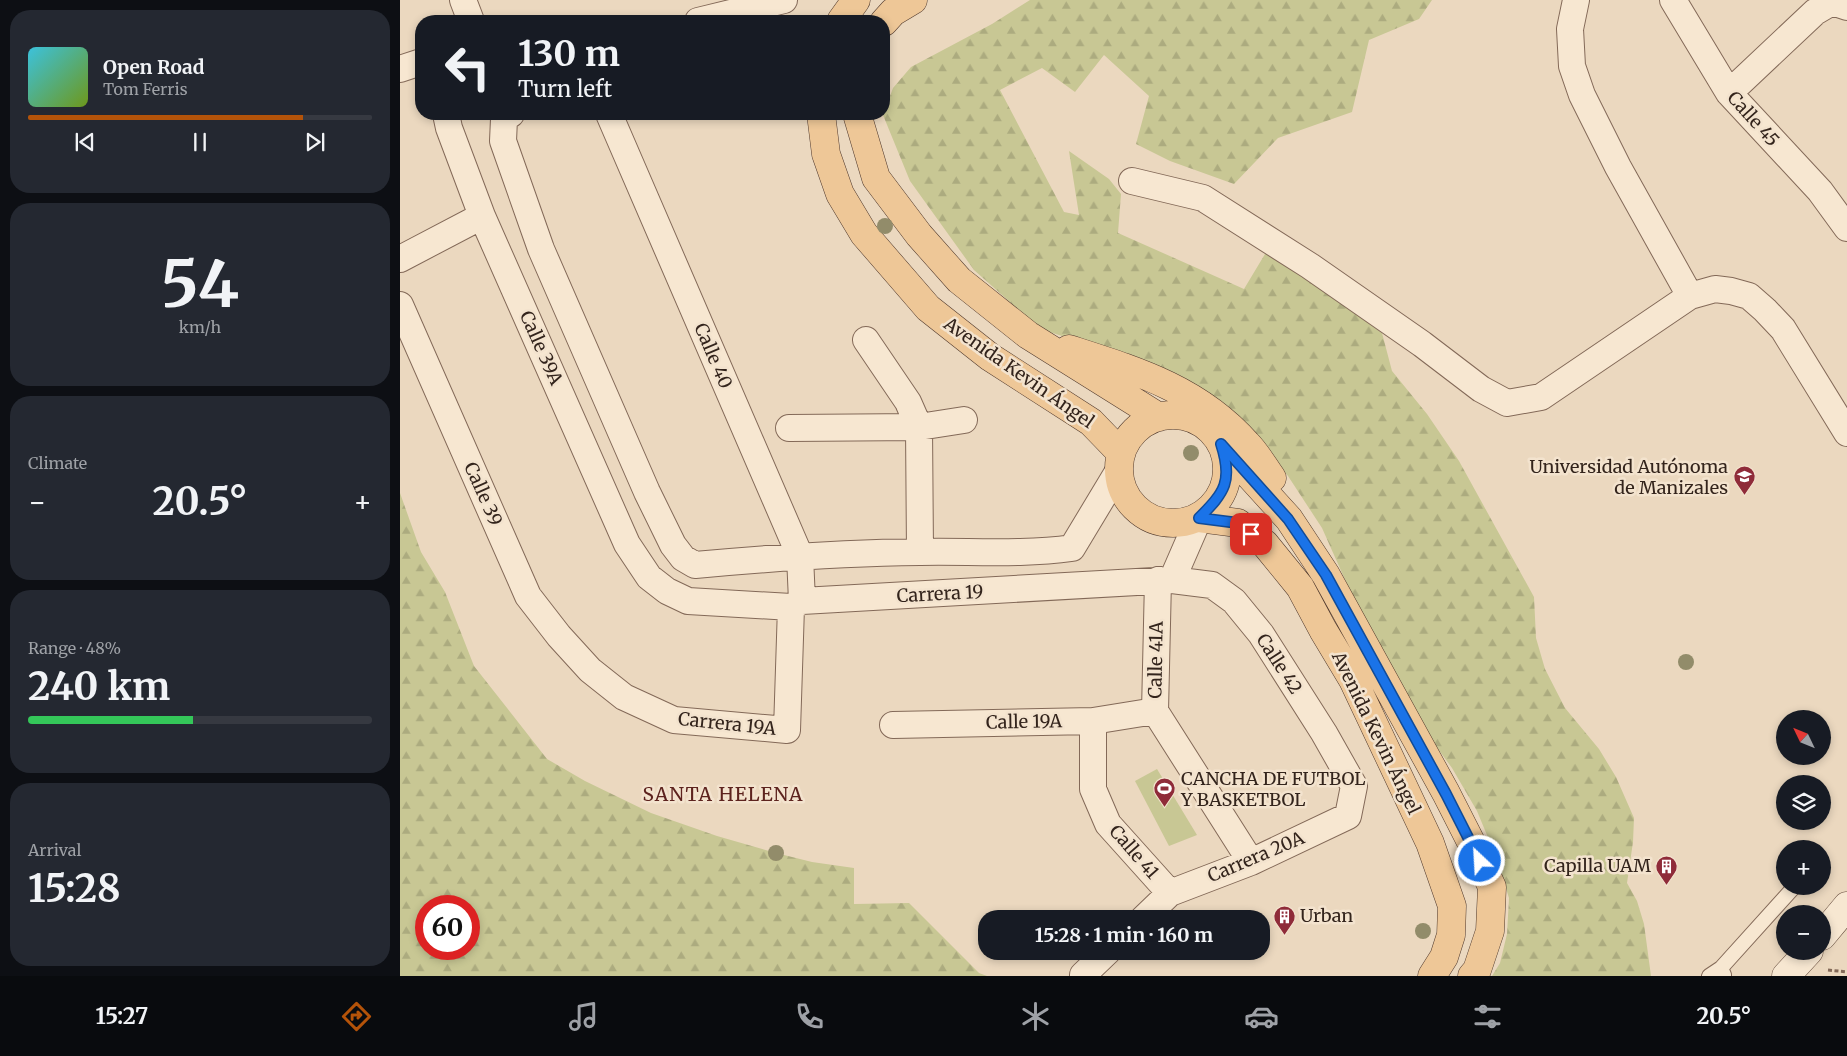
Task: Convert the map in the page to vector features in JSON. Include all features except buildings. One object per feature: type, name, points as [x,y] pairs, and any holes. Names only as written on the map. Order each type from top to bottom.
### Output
[{"type":"main road","points":[[845,15],[856,0]]},
{"type":"main road","points":[[890,15],[913,0]]},
{"type":"main road","name":"Avenida Kevin Ángel","points":[[822,120],[826,154],[840,194],[864,234],[928,308],[990,357],[1091,422],[1120,462]]},
{"type":"main road","name":"Avenida Kevin Ángel","points":[[859,120],[876,178],[919,235],[959,280],[1028,336],[1159,417]]},
{"type":"main road","points":[[1028,336],[1154,377],[1205,405],[1248,444],[1275,482],[1288,519]]},
{"type":"main road","points":[[1178,415],[1195,420],[1210,429],[1221,444],[1227,461],[1226,479],[1220,497],[1199,518],[1176,524],[1159,522],[1143,515],[1130,503],[1122,488],[1120,462],[1130,437],[1143,424],[1159,417],[1178,415]]},
{"type":"main road","name":"Avenida Kevin Ángel","points":[[1221,444],[1288,519],[1326,575],[1446,794],[1492,887],[1490,931],[1477,970],[1472,976]]},
{"type":"main road","name":"Avenida Kevin Ángel","points":[[1199,518],[1238,523],[1265,544],[1300,587],[1322,630],[1353,680],[1430,843],[1452,906],[1451,935],[1444,957],[1432,976]]},
{"type":"main road","points":[[1831,925],[1847,906]]},
{"type":"main road","points":[[1786,976],[1801,960]]},
{"type":"street","points":[[464,0],[468,15]]},
{"type":"street","points":[[723,15],[784,0]]},
{"type":"street","points":[[1576,0],[1570,29],[1572,66],[1582,95],[1618,167],[1690,296]]},
{"type":"street","name":"Calle 45","points":[[1673,0],[1729,93],[1820,192],[1847,228]]},
{"type":"street","points":[[1729,93],[1815,12],[1839,5]]},
{"type":"street","points":[[400,69],[415,64]]},
{"type":"street","name":"Calle 39A","points":[[447,120],[482,216],[627,544],[649,577]]},
{"type":"street","points":[[506,120],[503,141],[541,249],[643,483],[673,545],[683,558],[695,564],[800,556],[920,552],[1046,552],[1072,548]]},
{"type":"street","name":"Calle 40","points":[[612,120],[800,556],[787,730]]},
{"type":"street","points":[[1132,181],[1203,198],[1310,266],[1422,344],[1481,389],[1508,403],[1541,397],[1690,296],[1715,289],[1749,296],[1782,329],[1847,433]]},
{"type":"street","points":[[400,259],[482,216]]},
{"type":"street","name":"Calle 39","points":[[400,305],[528,596],[559,636],[590,670]]},
{"type":"street","points":[[866,340],[908,402],[919,427],[920,552]]},
{"type":"street","points":[[789,428],[919,427],[964,420]]},
{"type":"street","points":[[1081,586],[1072,548],[1120,462]]},
{"type":"street","points":[[1165,580],[1199,518]]},
{"type":"street","name":"Carrera 19","points":[[649,577],[667,591],[688,601],[797,604],[1165,580]]},
{"type":"street","name":"Calle 41A","points":[[1165,580],[1155,711],[1252,862]]},
{"type":"street","name":"Calle 42","points":[[1165,580],[1212,585],[1234,601],[1261,634],[1324,733],[1354,786]]},
{"type":"street","name":"Carrera 19A","points":[[590,670],[624,697],[674,720],[787,730]]},
{"type":"street","name":"Calle 19A","points":[[893,725],[1093,721],[1155,711]]},
{"type":"street","name":"Calle 41","points":[[1093,721],[1093,790],[1108,824],[1170,893]]},
{"type":"street","name":"Carrera 20A","points":[[1152,910],[1170,893],[1252,862],[1348,816],[1354,786]]},
{"type":"street","points":[[1083,975],[1099,960]]},
{"type":"lane","points":[[1709,976],[1723,972],[1787,895]]},
{"type":"green space","points":[[1030,0],[1432,0],[1419,19],[1369,40],[1352,112],[1278,138],[1234,184],[1170,161],[1136,144],[1149,96],[1104,55],[1075,92],[1042,68],[1000,90],[1064,212],[1079,215],[1069,151],[1109,179],[1121,194],[1118,233],[1244,289],[1268,249],[1382,333],[1392,371],[1427,414],[1459,461],[1534,597],[1536,638],[1545,669],[1565,708],[1599,749],[1616,777],[1634,818],[1633,842],[1627,883],[1637,901],[1644,924],[1651,976],[1492,976],[1500,963],[1507,934],[1509,898],[1496,857],[1477,811],[1452,768],[1424,730],[1367,629],[1322,528],[1288,476],[1259,442],[1138,360],[1040,329],[974,270],[910,181],[885,120],[890,120],[890,96],[893,88],[911,67],[992,24]]},
{"type":"green space","points":[[400,493],[421,552],[445,592],[474,666],[547,759],[585,781],[651,813],[717,836],[776,853],[812,862],[854,868],[854,904],[909,903],[979,973],[987,976],[400,976]]},
{"type":"green space","name":"CANCHA DE FUTBOL Y BASKETBOL","points":[[1157,769],[1197,835],[1169,846],[1135,781]]},
{"type":"place","name":"Universidad Autónoma de Manizales","points":[[1744,496]]},
{"type":"place","name":"CANCHA DE FUTBOL Y BASKETBOL","points":[[1165,808]]},
{"type":"place","name":"Capilla UAM","points":[[1667,885]]},
{"type":"place","name":"Urban","points":[[1284,935]]},
{"type":"district","name":"SANTA HELENA","points":[[723,794]]},
{"type":"route","points":[[1251,534],[1238,523],[1199,518],[1220,497],[1226,479],[1227,461],[1221,444],[1288,519],[1326,575],[1446,794],[1480,861]]}]
